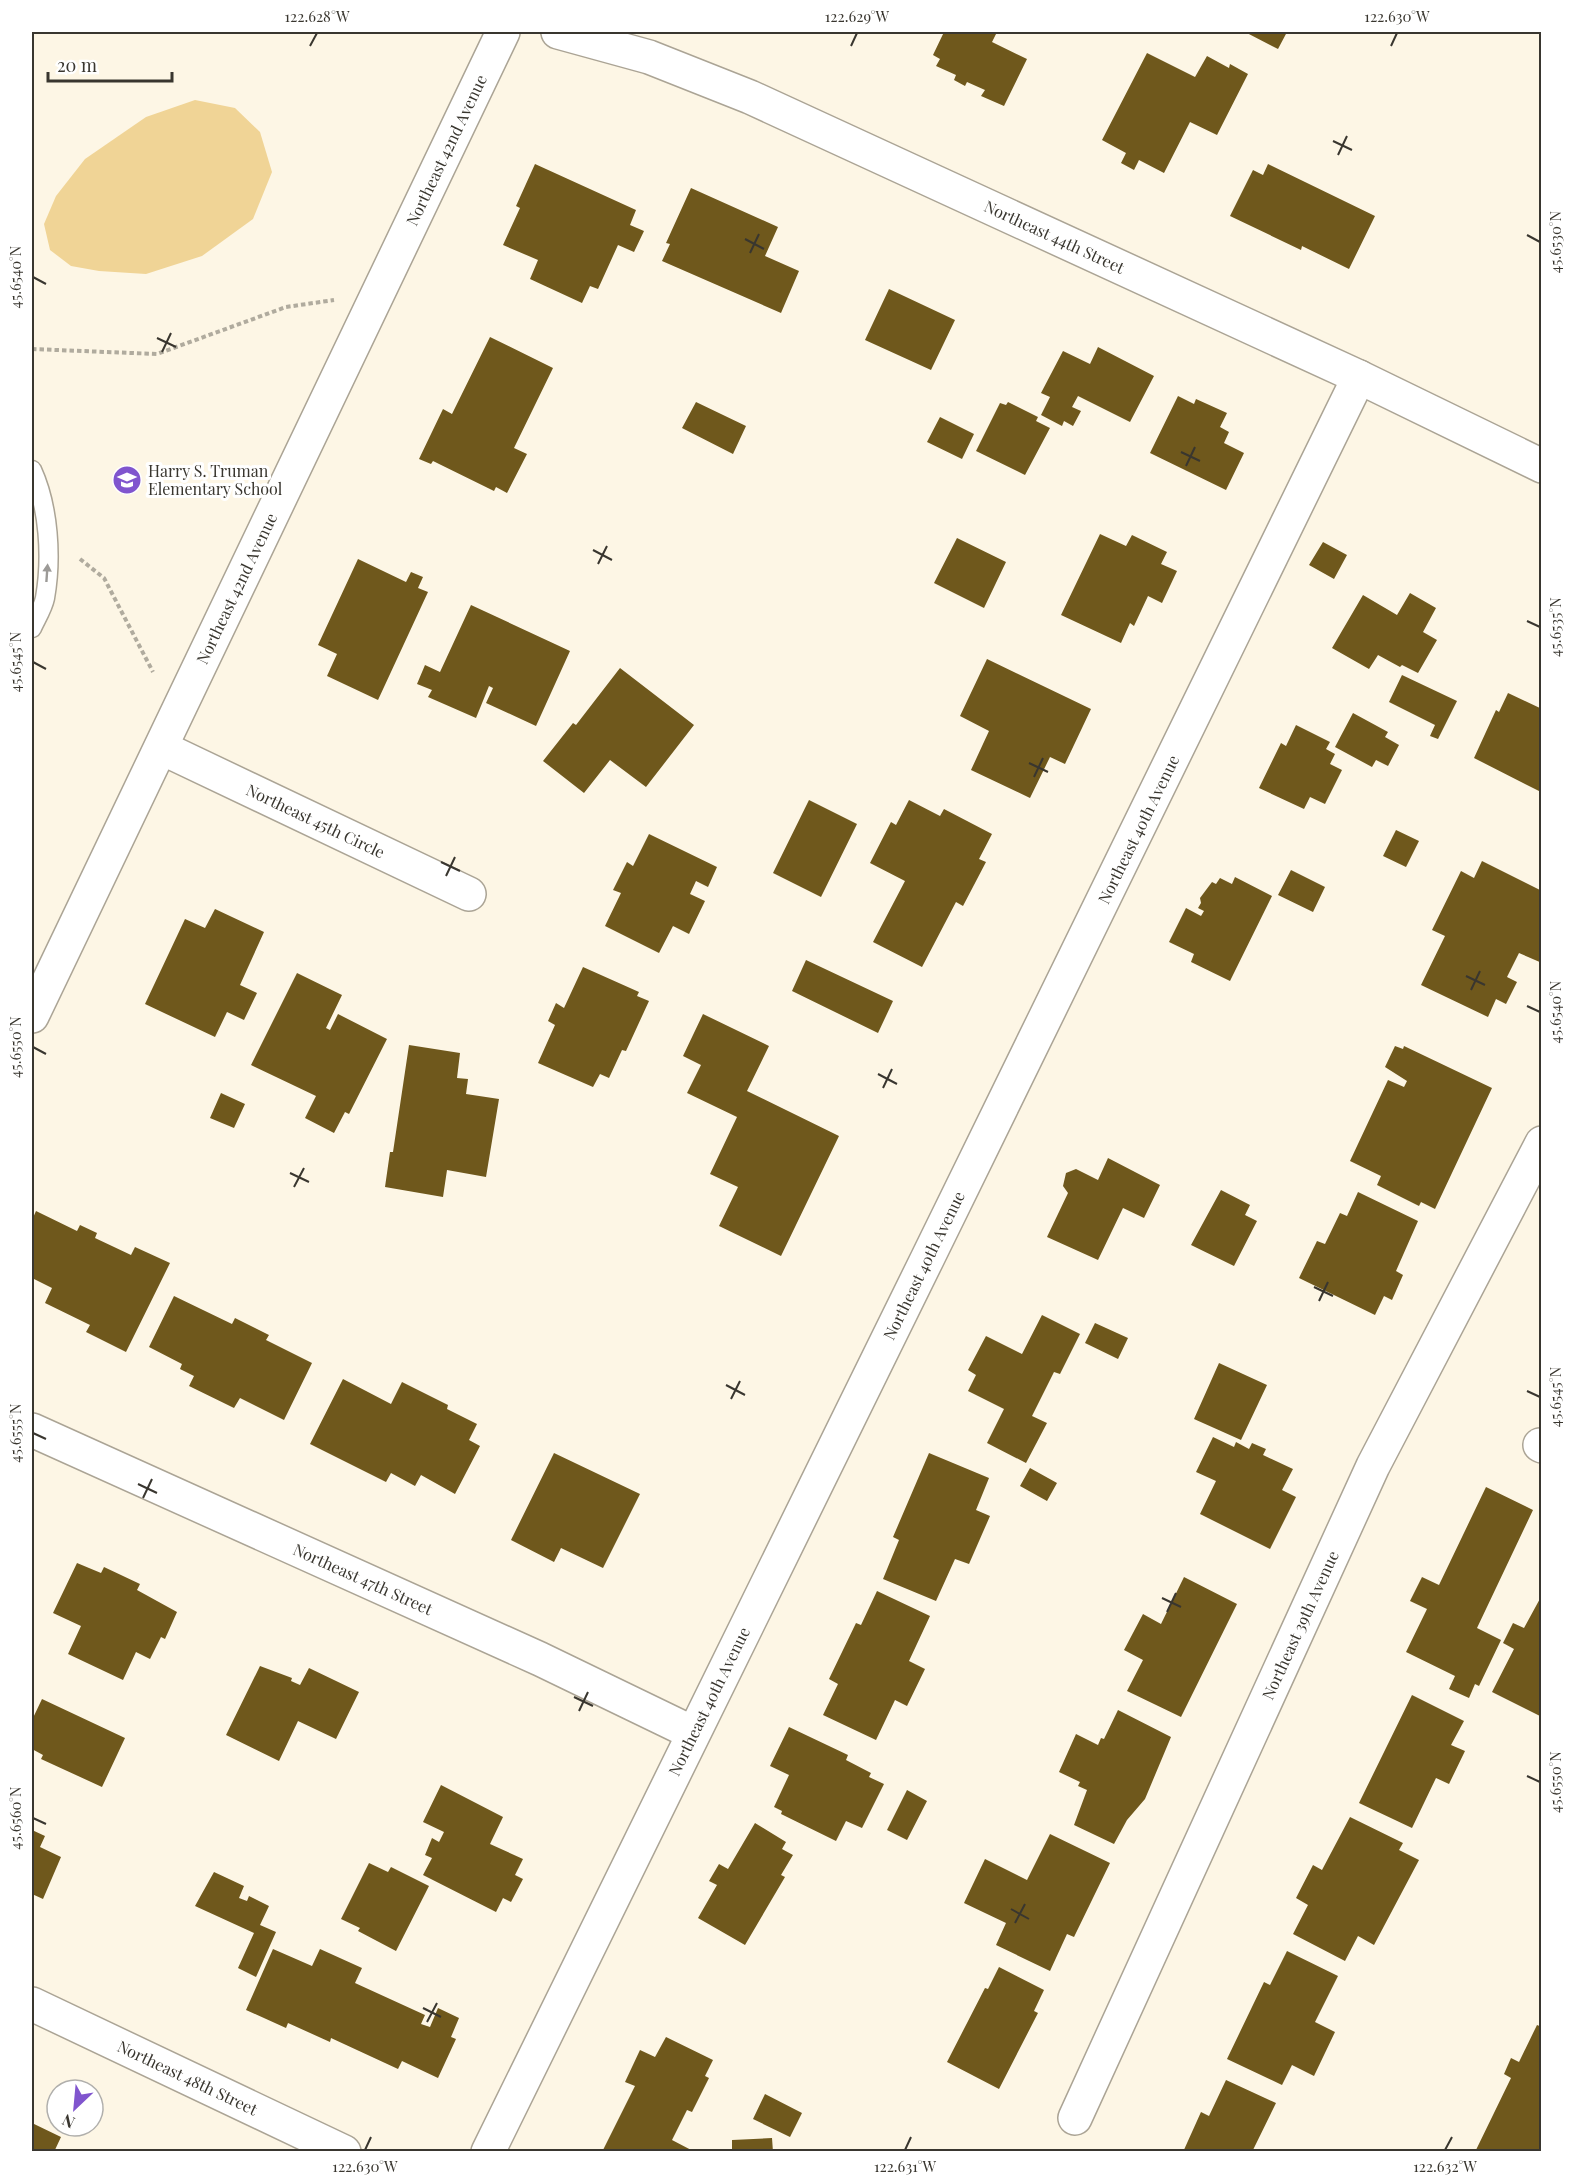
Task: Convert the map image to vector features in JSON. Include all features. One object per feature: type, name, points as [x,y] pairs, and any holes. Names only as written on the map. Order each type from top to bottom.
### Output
[{"type":"street","name":"Northeast 42nd Avenue","points":[[32,1016],[503,32]]},
{"type":"street","name":"Northeast 44th Street","points":[[558,32],[649,57],[750,97],[1359,377],[1542,466]]},
{"type":"street","name":"Northeast 40th Avenue","points":[[488,2151],[1134,843],[1359,377]]},
{"type":"street","name":"Northeast 45th Circle","points":[[162,748],[469,894]]},
{"type":"street","name":"Northeast 39th Avenue","points":[[1075,2118],[1373,1466],[1542,1143]]},
{"type":"street","name":"Northeast 47th Street","points":[[32,1430],[529,1654],[693,1733]]},
{"type":"street","name":"Northeast 48th Street","points":[[32,2004],[344,2151]]},
{"type":"lane","points":[[32,470],[38,484],[49,541],[45,600],[32,628]]},
{"type":"path","points":[[32,349],[157,354],[286,306],[379,294]]},
{"type":"path","points":[[49,541],[82,560],[104,578],[156,678],[186,697]]},
{"type":"shaded area","points":[[195,100],[235,108],[260,132],[272,172],[253,219],[202,256],[146,274],[99,271],[71,266],[50,250],[44,224],[56,196],[85,159],[146,117]]},
{"type":"building","points":[[944,32],[953,34],[955,32],[997,32],[992,42],[1027,59],[1004,106],[981,96],[985,90],[967,82],[965,86],[954,80],[956,75],[936,66],[940,59],[933,55]]},
{"type":"building","points":[[1245,32],[1287,32],[1278,49]]},
{"type":"building","points":[[1147,53],[1195,77],[1207,56],[1229,68],[1230,64],[1248,74],[1217,135],[1190,122],[1164,173],[1139,160],[1134,170],[1121,163],[1126,153],[1102,140]]},
{"type":"building","points":[[535,164],[636,210],[630,225],[644,231],[634,252],[618,245],[598,289],[590,286],[582,303],[530,279],[538,260],[503,245],[520,208],[516,206]]},
{"type":"building","points":[[1268,164],[1375,216],[1349,269],[1302,246],[1301,250],[1230,216],[1253,170],[1263,175]]},
{"type":"building","points":[[691,188],[778,227],[765,256],[799,271],[781,313],[662,261],[670,244],[666,243]]},
{"type":"building","points":[[889,289],[955,320],[931,370],[865,340]]},
{"type":"building","points":[[490,337],[553,368],[514,448],[527,454],[507,493],[496,487],[494,491],[433,461],[431,464],[419,459],[443,409],[452,414]]},
{"type":"building","points":[[1098,347],[1154,376],[1130,422],[1078,396],[1072,407],[1081,411],[1073,426],[1064,421],[1062,426],[1041,415],[1050,397],[1041,393],[1063,351],[1090,364]]},
{"type":"building","points":[[1178,396],[1194,404],[1196,399],[1227,413],[1220,427],[1229,432],[1224,443],[1244,453],[1226,490],[1150,453]]},
{"type":"building","points":[[696,402],[746,426],[733,454],[682,428]]},
{"type":"building","points":[[1008,402],[1038,417],[1036,421],[1050,428],[1025,475],[976,451],[1000,403],[1006,405]]},
{"type":"building","points":[[940,417],[974,434],[962,459],[927,442]]},
{"type":"building","points":[[1100,534],[1126,546],[1132,535],[1167,552],[1161,564],[1177,571],[1162,603],[1148,596],[1134,626],[1130,623],[1121,643],[1061,615]]},
{"type":"building","points":[[957,538],[1006,562],[984,608],[934,583]]},
{"type":"building","points":[[1323,542],[1347,555],[1334,579],[1309,565]]},
{"type":"building","points":[[358,559],[406,582],[411,572],[423,577],[418,588],[428,592],[378,700],[327,676],[337,654],[318,645]]},
{"type":"building","points":[[1410,593],[1436,608],[1423,632],[1437,640],[1418,673],[1402,665],[1400,667],[1378,655],[1369,669],[1332,648],[1363,595],[1397,615]]},
{"type":"building","points":[[471,605],[570,651],[536,726],[486,703],[493,688],[489,686],[476,718],[428,697],[432,690],[417,684],[425,665],[440,672]]},
{"type":"building","points":[[987,659],[1091,709],[1065,764],[1050,757],[1030,798],[971,770],[989,731],[960,716]]},
{"type":"building","points":[[620,668],[694,725],[646,787],[610,760],[584,793],[543,761],[573,723],[576,725]]},
{"type":"building","points":[[1402,675],[1457,701],[1438,739],[1430,736],[1435,725],[1389,702]]},
{"type":"building","points":[[1508,693],[1542,709],[1542,785],[1539,791],[1474,758],[1496,710],[1499,712]]},
{"type":"building","points":[[1353,713],[1388,732],[1385,737],[1399,745],[1388,766],[1376,760],[1372,767],[1335,747]]},
{"type":"building","points":[[1296,725],[1330,742],[1326,749],[1335,754],[1330,764],[1342,770],[1325,804],[1310,797],[1304,809],[1259,788],[1281,743],[1286,746]]},
{"type":"building","points":[[809,800],[857,824],[821,897],[773,873]]},
{"type":"building","points":[[909,800],[940,816],[944,809],[992,834],[979,859],[986,862],[963,906],[956,902],[922,967],[873,942],[905,881],[870,863],[891,822],[896,825]]},
{"type":"building","points":[[1396,830],[1419,841],[1406,867],[1383,856]]},
{"type":"building","points":[[649,834],[717,867],[708,887],[696,881],[690,894],[705,901],[689,934],[673,926],[659,953],[605,926],[621,893],[613,890],[627,862],[633,866]]},
{"type":"building","points":[[1482,861],[1542,891],[1542,963],[1519,953],[1507,977],[1517,982],[1506,1004],[1496,999],[1488,1017],[1421,985],[1445,936],[1432,930],[1461,871],[1474,878]]},
{"type":"building","points":[[1291,870],[1325,887],[1313,912],[1278,895]]},
{"type":"building","points":[[1235,877],[1272,896],[1230,981],[1191,962],[1194,954],[1169,942],[1186,908],[1201,916],[1204,911],[1198,908],[1201,903],[1200,898],[1212,882],[1216,884],[1220,878],[1232,884]]},
{"type":"building","points":[[215,909],[264,932],[240,985],[257,993],[244,1020],[227,1012],[215,1037],[145,1004],[185,919],[205,928]]},
{"type":"building","points":[[806,960],[893,1001],[878,1033],[792,991]]},
{"type":"building","points":[[583,967],[639,992],[637,996],[649,1001],[626,1051],[622,1050],[609,1078],[600,1074],[593,1087],[538,1063],[555,1025],[548,1021],[556,1003],[564,1008]]},
{"type":"building","points":[[297,973],[342,995],[326,1028],[330,1030],[338,1014],[387,1039],[349,1114],[345,1112],[334,1133],[305,1118],[316,1096],[251,1065]]},
{"type":"building","points":[[703,1014],[769,1046],[747,1091],[839,1136],[781,1256],[719,1226],[738,1187],[710,1174],[737,1117],[687,1093],[701,1065],[683,1056]]},
{"type":"building","points":[[409,1045],[460,1053],[457,1078],[468,1079],[466,1094],[499,1099],[486,1177],[447,1170],[443,1197],[385,1187],[390,1152],[393,1152]]},
{"type":"building","points":[[1395,1046],[1403,1049],[1404,1046],[1492,1088],[1435,1209],[1421,1202],[1419,1206],[1377,1185],[1381,1176],[1350,1161],[1388,1080],[1404,1087],[1407,1081],[1385,1067]]},
{"type":"building","points":[[221,1093],[245,1104],[234,1128],[210,1118]]},
{"type":"building","points":[[1108,1158],[1160,1185],[1144,1218],[1123,1208],[1098,1260],[1047,1237],[1068,1193],[1063,1186],[1066,1173],[1076,1169],[1098,1180]]},
{"type":"building","points":[[1221,1190],[1250,1205],[1245,1215],[1257,1221],[1234,1266],[1191,1245]]},
{"type":"building","points":[[1358,1192],[1418,1221],[1396,1271],[1403,1275],[1392,1300],[1384,1296],[1375,1315],[1299,1278],[1317,1241],[1325,1244],[1340,1213],[1347,1216]]},
{"type":"building","points":[[36,1211],[77,1231],[80,1225],[97,1233],[95,1238],[131,1255],[135,1247],[170,1263],[126,1352],[86,1332],[90,1325],[45,1303],[52,1288],[32,1278],[32,1220]]},
{"type":"building","points":[[174,1296],[232,1324],[235,1318],[269,1335],[266,1340],[312,1363],[284,1420],[240,1398],[234,1408],[189,1386],[194,1376],[180,1369],[182,1364],[149,1347]]},
{"type":"building","points":[[1042,1315],[1080,1334],[1060,1374],[1054,1372],[1032,1416],[1047,1423],[1026,1463],[987,1443],[1004,1409],[968,1391],[976,1375],[968,1370],[986,1336],[1022,1354]]},
{"type":"building","points":[[1095,1323],[1128,1338],[1118,1359],[1085,1343]]},
{"type":"building","points":[[1219,1363],[1267,1385],[1241,1440],[1194,1419]]},
{"type":"building","points":[[343,1379],[391,1404],[402,1382],[448,1405],[447,1409],[477,1424],[469,1440],[480,1446],[455,1494],[421,1475],[415,1486],[391,1473],[386,1482],[310,1444]]},
{"type":"building","points":[[1213,1437],[1234,1447],[1236,1442],[1249,1449],[1252,1443],[1266,1449],[1263,1455],[1293,1469],[1282,1490],[1296,1497],[1270,1549],[1200,1514],[1216,1481],[1196,1472]]},
{"type":"building","points":[[554,1453],[640,1494],[603,1568],[561,1548],[554,1562],[511,1540]]},
{"type":"building","points":[[929,1453],[989,1478],[976,1510],[990,1516],[969,1564],[955,1559],[936,1601],[883,1579],[899,1540],[893,1537]]},
{"type":"building","points":[[1030,1468],[1057,1483],[1047,1501],[1020,1486]]},
{"type":"building","points":[[1486,1487],[1533,1510],[1477,1628],[1501,1640],[1479,1686],[1475,1684],[1469,1698],[1449,1689],[1455,1676],[1406,1652],[1427,1609],[1410,1601],[1422,1577],[1439,1585]]},
{"type":"building","points":[[77,1563],[101,1573],[104,1567],[140,1584],[137,1590],[177,1612],[165,1639],[161,1637],[150,1659],[136,1652],[123,1680],[68,1654],[81,1626],[53,1613]]},
{"type":"building","points":[[1184,1577],[1237,1604],[1181,1717],[1127,1691],[1143,1660],[1124,1650],[1143,1614],[1161,1624]]},
{"type":"building","points":[[877,1591],[930,1616],[909,1661],[925,1669],[907,1706],[895,1700],[876,1740],[823,1715],[838,1684],[829,1679],[856,1623],[861,1625]]},
{"type":"building","points":[[1542,1595],[1542,1717],[1492,1692],[1514,1649],[1503,1643],[1513,1623],[1524,1628]]},
{"type":"building","points":[[260,1666],[292,1678],[291,1681],[300,1685],[309,1668],[359,1692],[336,1739],[298,1721],[279,1761],[226,1735]]},
{"type":"building","points":[[1412,1695],[1464,1721],[1451,1745],[1465,1751],[1449,1784],[1436,1778],[1412,1828],[1359,1803]]},
{"type":"building","points":[[42,1699],[125,1738],[102,1787],[41,1759],[43,1755],[32,1749],[32,1720]]},
{"type":"building","points":[[1118,1710],[1171,1737],[1145,1799],[1127,1820],[1114,1844],[1074,1825],[1087,1790],[1078,1786],[1080,1782],[1059,1772],[1076,1734],[1098,1745],[1101,1738],[1104,1739]]},
{"type":"building","points":[[789,1727],[848,1755],[846,1760],[871,1773],[869,1777],[884,1784],[862,1828],[846,1821],[836,1841],[781,1814],[782,1811],[774,1807],[789,1775],[770,1766]]},
{"type":"building","points":[[441,1785],[503,1817],[490,1844],[523,1859],[515,1875],[523,1879],[511,1902],[503,1898],[496,1912],[423,1875],[432,1858],[425,1855],[432,1838],[439,1842],[444,1832],[423,1822]]},
{"type":"building","points":[[907,1790],[927,1801],[907,1840],[887,1830]]},
{"type":"building","points":[[1350,1817],[1403,1843],[1399,1850],[1419,1860],[1374,1945],[1358,1936],[1345,1961],[1293,1934],[1308,1905],[1296,1898],[1313,1865],[1322,1870]]},
{"type":"building","points":[[755,1823],[786,1842],[782,1849],[793,1855],[781,1875],[785,1877],[745,1945],[698,1918],[717,1885],[709,1881],[719,1864],[728,1869]]},
{"type":"building","points":[[32,1830],[45,1836],[40,1847],[61,1857],[43,1899],[32,1894]]},
{"type":"building","points":[[1050,1834],[1110,1863],[1074,1937],[1067,1934],[1050,1971],[996,1945],[1006,1923],[964,1903],[985,1859],[1027,1880]]},
{"type":"building","points":[[369,1863],[388,1872],[391,1867],[429,1886],[396,1951],[358,1931],[360,1928],[341,1919]]},
{"type":"building","points":[[214,1872],[244,1886],[239,1898],[247,1901],[249,1896],[269,1906],[260,1925],[276,1932],[256,1977],[238,1968],[254,1933],[195,1906]]},
{"type":"building","points":[[273,1949],[312,1966],[320,1949],[362,1968],[355,1983],[425,2015],[421,2024],[430,2027],[438,2008],[459,2018],[451,2037],[456,2039],[438,2078],[402,2061],[398,2069],[331,2038],[330,2042],[288,2023],[286,2028],[246,2010]]},
{"type":"building","points":[[1287,1951],[1338,1976],[1315,2022],[1335,2032],[1314,2076],[1292,2065],[1282,2085],[1227,2059],[1264,1982],[1270,1985]]},
{"type":"building","points":[[999,1967],[1044,1990],[1034,2011],[1038,2013],[999,2089],[947,2062],[985,1988],[988,1989]]},
{"type":"building","points":[[1537,2025],[1542,2027],[1542,2152],[1475,2152],[1511,2078],[1504,2074],[1511,2058],[1519,2062]]},
{"type":"building","points":[[666,2037],[713,2060],[705,2076],[709,2078],[692,2112],[687,2110],[672,2140],[695,2152],[602,2152],[635,2086],[625,2082],[640,2050],[655,2057]]},
{"type":"building","points":[[1226,2080],[1276,2103],[1252,2152],[1183,2152],[1201,2112],[1209,2116]]},
{"type":"building","points":[[765,2094],[802,2113],[790,2137],[753,2119]]},
{"type":"building","points":[[32,2123],[45,2129],[45,2138],[61,2138],[54,2152],[32,2152]]},
{"type":"building","points":[[772,2138],[773,2152],[732,2152],[732,2140]]},
{"type":"place","name":"Harry S. Truman Elementary School","points":[[127,480]]}]
